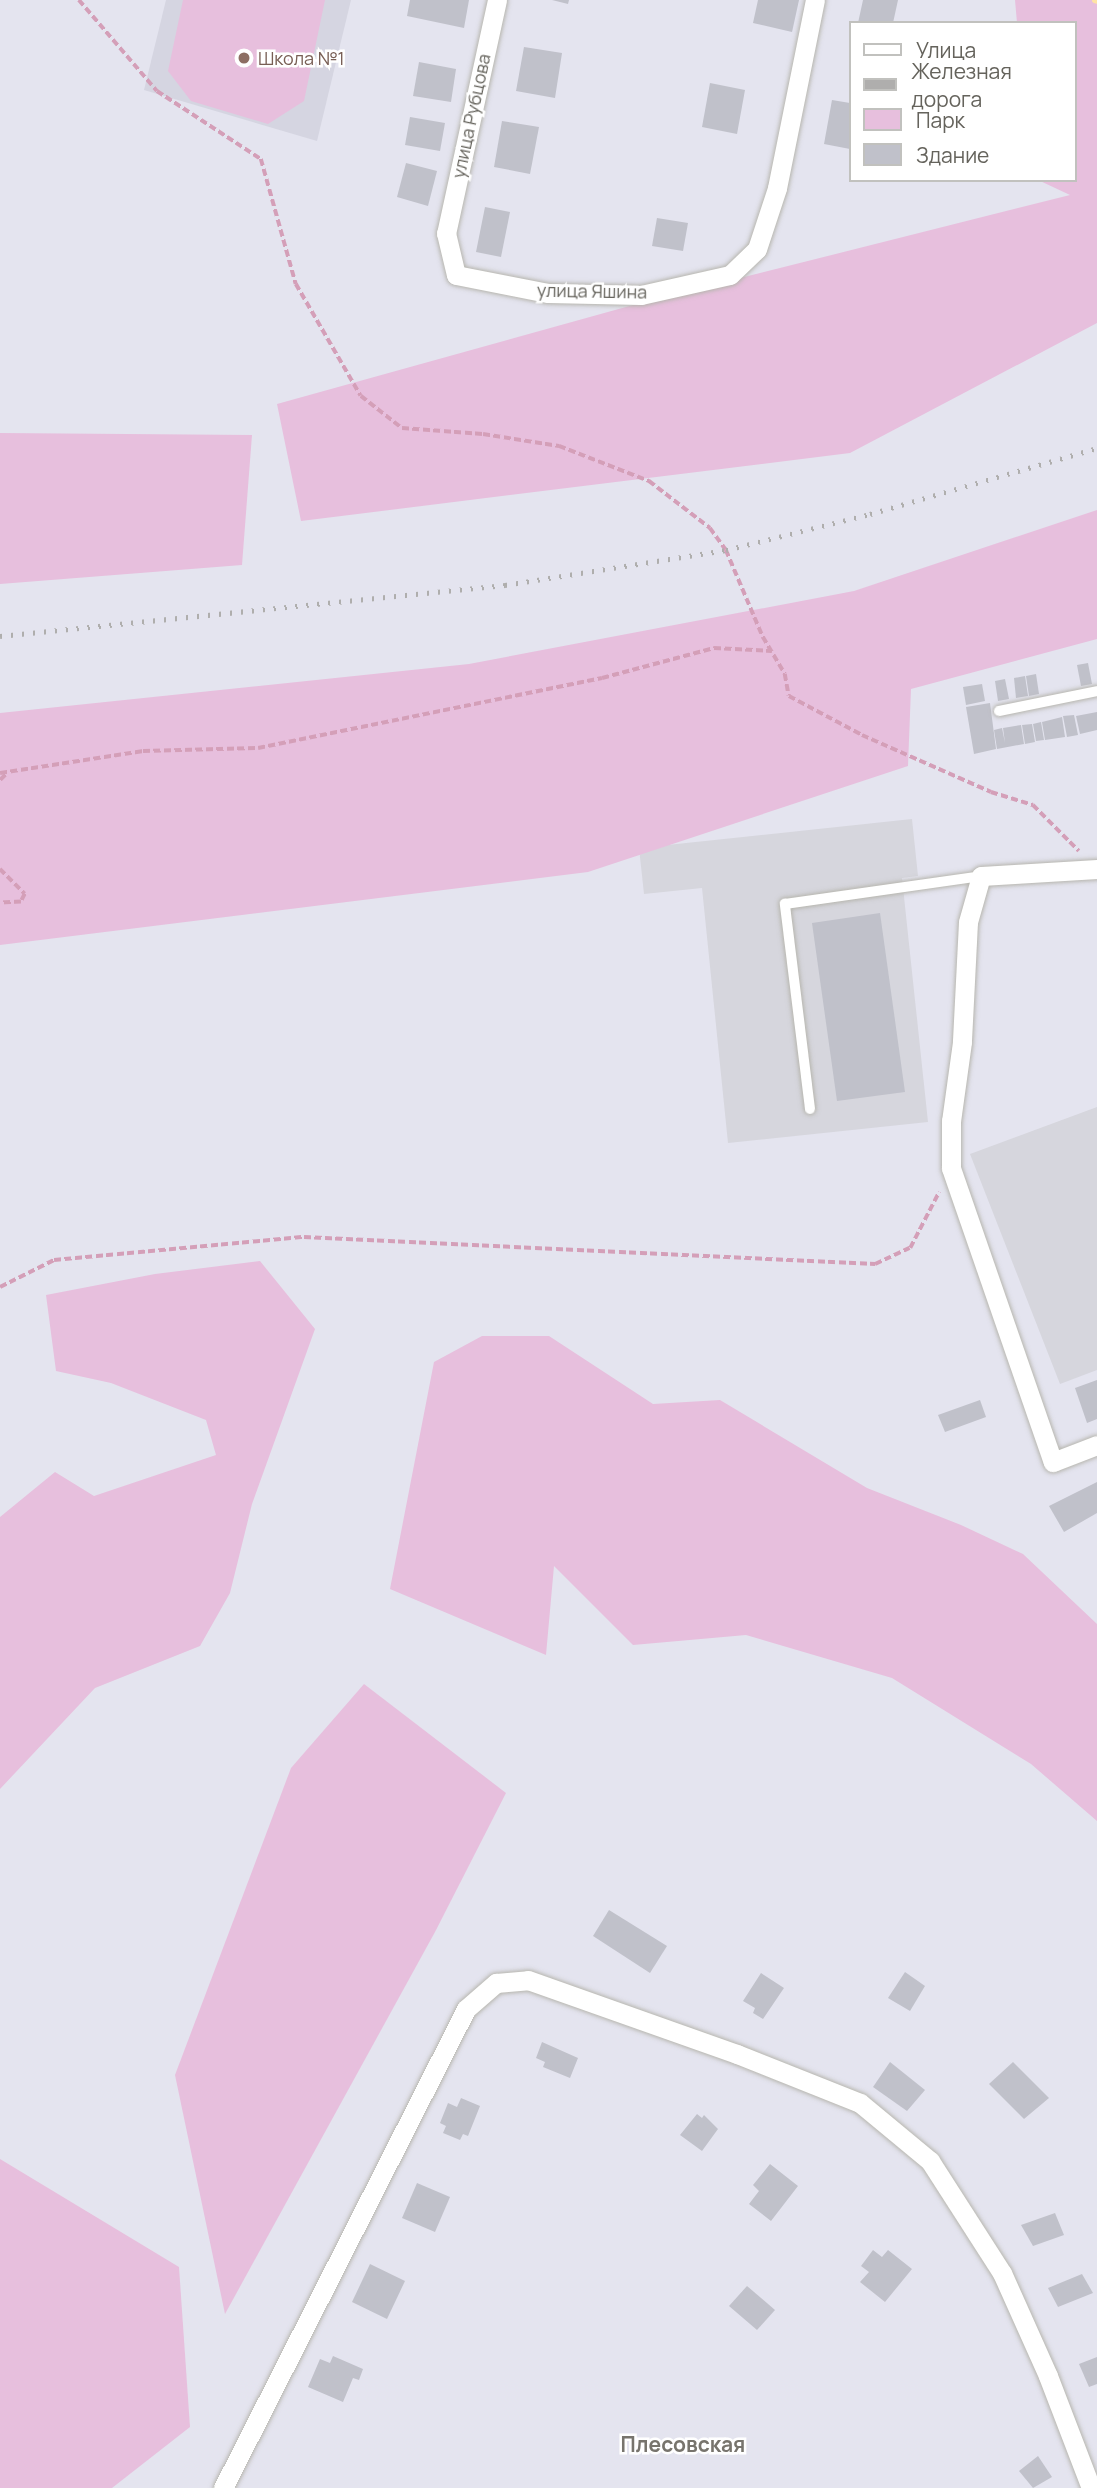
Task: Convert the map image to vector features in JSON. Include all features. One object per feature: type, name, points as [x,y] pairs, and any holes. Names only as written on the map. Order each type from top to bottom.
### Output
[{"type":"street","name":"улица Рубцова","points":[[446,233],[497,0]]},
{"type":"street","name":"улица Яшина","points":[[446,233],[456,275],[548,293],[641,295],[730,275],[757,249],[777,188],[815,0]]},
{"type":"street","points":[[1094,869],[981,876],[968,922],[962,1042],[951,1121],[951,1168],[1053,1462],[1097,1445]]},
{"type":"street","points":[[223,2488],[466,2009],[496,1983],[528,1980],[737,2054],[860,2103],[930,2161],[1002,2273],[1048,2376],[1091,2488]]},
{"type":"lane","points":[[999,711],[1097,691]]},
{"type":"lane","points":[[810,1109],[785,904],[981,876]]},
{"type":"path","points":[[79,0],[157,91],[261,159],[296,284],[361,396],[402,428],[483,434],[559,446],[649,481],[710,528],[726,550],[741,592],[785,674],[789,696],[862,735],[991,792],[1032,805],[1077,847],[1094,869]]},
{"type":"path","points":[[0,773],[142,751],[258,748],[344,733],[469,703],[602,678],[714,648],[772,650]]},
{"type":"path","points":[[0,780],[8,771]]},
{"type":"path","points":[[0,869],[25,894],[21,902],[0,903]]},
{"type":"path","points":[[0,1287],[54,1260],[304,1237],[875,1264],[910,1248],[951,1168]]},
{"type":"shaded area","name":"Школа №1","points":[[166,0],[351,0],[317,141],[144,90]]},
{"type":"shaded area","points":[[912,819],[918,876],[902,878],[928,1122],[728,1143],[702,888],[644,894],[639,848]]},
{"type":"shaded area","points":[[1097,1107],[1097,1370],[1060,1384],[970,1154]]},
{"type":"green space","name":"Школа №1","points":[[183,0],[325,0],[304,101],[268,124],[191,101],[168,71]]},
{"type":"green space","points":[[1015,0],[1097,0],[1097,323],[850,453],[301,521],[277,404],[633,305],[1070,195],[1042,182],[1076,182],[1076,21],[1017,21]]},
{"type":"green space","points":[[0,433],[252,435],[242,565],[0,584]]},
{"type":"green space","points":[[1097,510],[1097,639],[911,689],[908,766],[588,872],[0,945],[0,713],[469,664],[854,591]]},
{"type":"green space","points":[[260,1261],[315,1329],[252,1504],[230,1593],[200,1646],[95,1688],[0,1789],[0,1517],[55,1472],[94,1496],[216,1455],[206,1420],[111,1383],[56,1371],[46,1295],[155,1274]]},
{"type":"green space","points":[[482,1336],[549,1336],[653,1404],[720,1400],[867,1488],[961,1525],[1023,1554],[1097,1624],[1097,1821],[1031,1764],[892,1678],[746,1635],[633,1645],[554,1566],[546,1655],[390,1589],[434,1362]]},
{"type":"green space","points":[[364,1684],[506,1793],[435,1932],[225,2314],[175,2075],[291,1768]]},
{"type":"green space","points":[[0,2159],[179,2267],[190,2427],[112,2488],[0,2488]]},
{"type":"building","points":[[410,0],[469,0],[464,28],[407,16]]},
{"type":"building","points":[[552,0],[569,0],[568,4]]},
{"type":"building","points":[[758,0],[799,0],[792,32],[753,23]]},
{"type":"building","points":[[863,0],[898,0],[893,21],[858,21]]},
{"type":"building","points":[[524,47],[562,53],[555,98],[516,91]]},
{"type":"building","points":[[419,62],[456,69],[451,102],[413,96]]},
{"type":"building","points":[[710,83],[745,90],[737,134],[702,127]]},
{"type":"building","points":[[832,100],[848,103],[848,149],[824,144]]},
{"type":"building","points":[[410,117],[445,123],[440,151],[405,145]]},
{"type":"building","points":[[502,121],[539,127],[530,174],[494,167]]},
{"type":"building","points":[[406,163],[437,171],[428,206],[397,197]]},
{"type":"building","points":[[485,207],[510,212],[501,257],[476,252]]},
{"type":"building","points":[[657,218],[688,223],[683,251],[652,246]]},
{"type":"building","points":[[1088,663],[1092,684],[1081,686],[1077,665]]},
{"type":"building","points":[[1036,674],[1039,694],[1029,696],[1026,676]]},
{"type":"building","points":[[1025,676],[1028,696],[1016,698],[1014,678]]},
{"type":"building","points":[[1005,679],[1009,699],[998,701],[995,681]]},
{"type":"building","points":[[982,684],[985,701],[966,705],[963,687]]},
{"type":"building","points":[[990,703],[996,749],[974,754],[966,707]]},
{"type":"building","points":[[1097,712],[1097,730],[1080,734],[1076,716]]},
{"type":"building","points":[[1074,715],[1078,735],[1067,737],[1063,716]]},
{"type":"building","points":[[1062,717],[1065,737],[1045,740],[1042,722]]},
{"type":"building","points":[[1041,722],[1044,740],[1036,741],[1033,724]]},
{"type":"building","points":[[1032,724],[1035,742],[1025,744],[1022,725]]},
{"type":"building","points":[[1021,725],[1024,744],[997,749],[994,730],[1002,728],[1005,743],[1003,728]]},
{"type":"building","points":[[880,913],[905,1092],[837,1101],[812,923]]},
{"type":"building","points":[[1097,1380],[1097,1419],[1087,1423],[1075,1388]]},
{"type":"building","points":[[980,1400],[986,1417],[945,1432],[938,1415]]},
{"type":"building","points":[[1097,1482],[1097,1513],[1064,1532],[1049,1506]]},
{"type":"building","points":[[609,1910],[667,1946],[650,1973],[593,1936]]},
{"type":"building","points":[[905,1972],[925,1986],[910,2011],[888,1998]]},
{"type":"building","points":[[761,1973],[784,1988],[763,2019],[753,2013],[755,2008],[743,2001]]},
{"type":"building","points":[[542,2042],[578,2058],[570,2078],[543,2067],[545,2062],[536,2058]]},
{"type":"building","points":[[890,2062],[925,2090],[907,2111],[873,2087]]},
{"type":"building","points":[[1013,2062],[1049,2098],[1024,2119],[989,2084]]},
{"type":"building","points":[[461,2098],[480,2106],[468,2136],[463,2134],[460,2140],[443,2133],[446,2126],[440,2123],[448,2103],[457,2107]]},
{"type":"building","points":[[697,2114],[702,2118],[704,2115],[718,2129],[702,2151],[680,2135]]},
{"type":"building","points":[[770,2164],[798,2186],[771,2221],[749,2204],[759,2191],[753,2185]]},
{"type":"building","points":[[417,2183],[450,2197],[435,2232],[402,2218]]},
{"type":"building","points":[[1055,2213],[1064,2235],[1033,2246],[1021,2225]]},
{"type":"building","points":[[873,2250],[882,2257],[888,2250],[912,2269],[885,2302],[860,2282],[869,2272],[861,2266]]},
{"type":"building","points":[[370,2264],[405,2281],[387,2319],[352,2302]]},
{"type":"building","points":[[1082,2274],[1093,2293],[1058,2307],[1048,2288]]},
{"type":"building","points":[[747,2286],[775,2310],[757,2330],[729,2306]]},
{"type":"building","points":[[333,2356],[363,2369],[359,2380],[353,2378],[343,2402],[308,2387],[320,2359],[330,2363]]},
{"type":"building","points":[[1097,2357],[1097,2384],[1089,2387],[1079,2364]]},
{"type":"building","points":[[1038,2456],[1052,2477],[1033,2488],[1019,2471]]},
{"type":"railway","points":[[0,636],[505,585],[726,550],[870,514],[1097,448]]},
{"type":"place","name":"Школа №1","points":[[244,58]]},
{"type":"district","name":"Плесовская","points":[[683,2444]]}]
